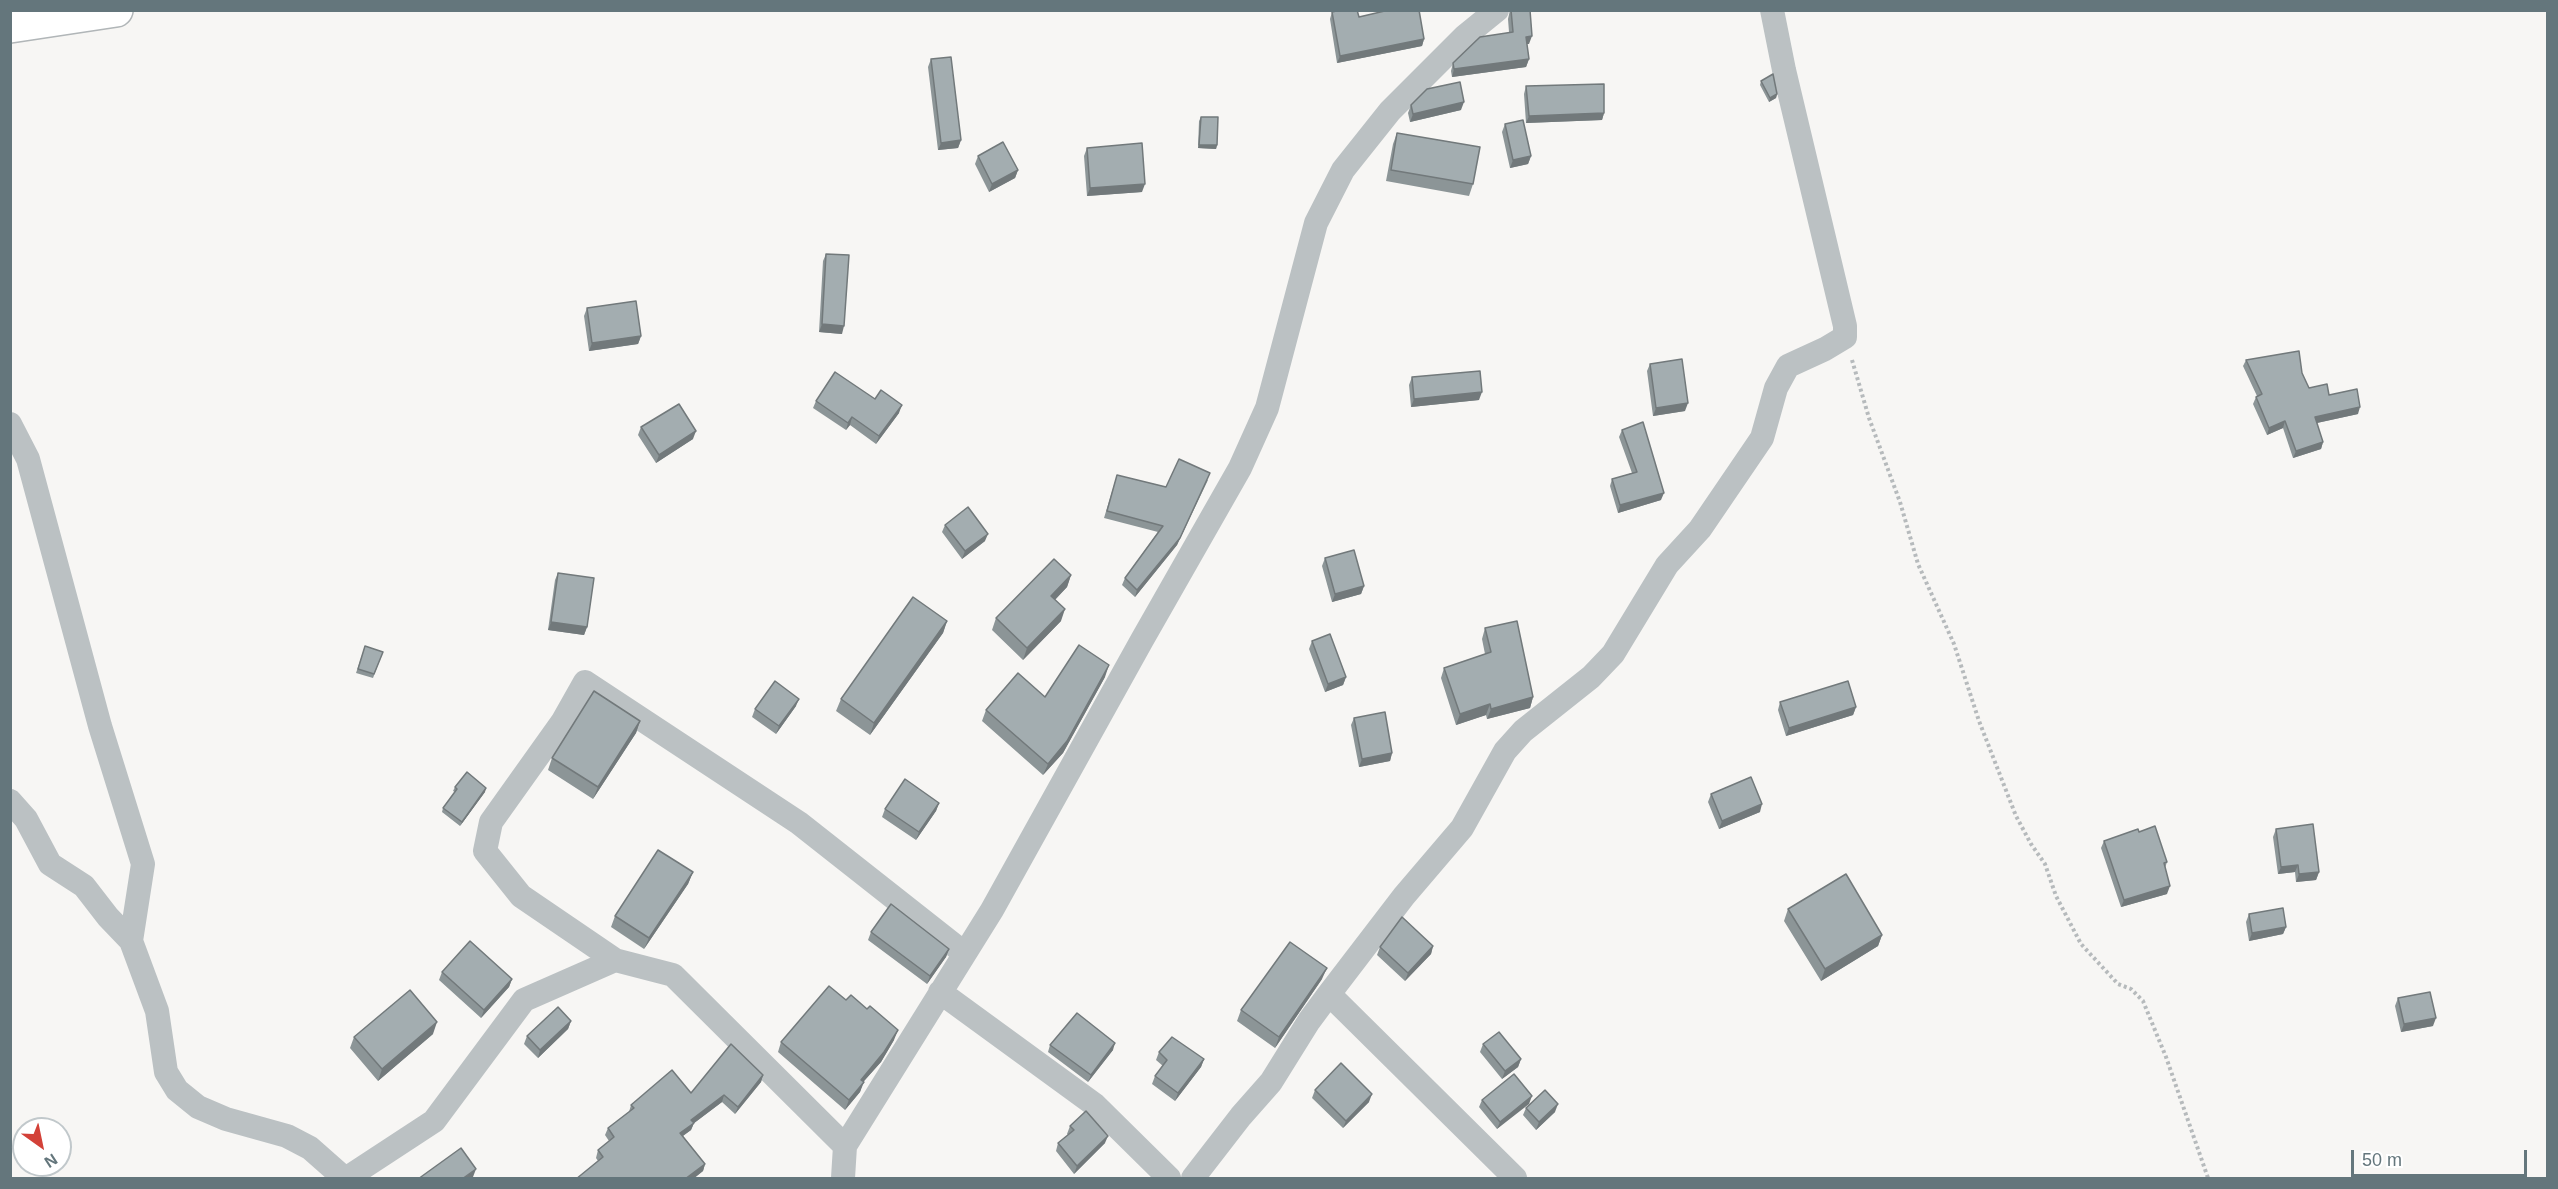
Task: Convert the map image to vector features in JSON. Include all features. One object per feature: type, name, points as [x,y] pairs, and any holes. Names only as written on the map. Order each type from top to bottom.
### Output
[{"type":"highway","points":[[10,26],[116,10]]},
{"type":"street","points":[[1465,36],[1468,10]]},
{"type":"street","points":[[843,1179],[845,1146],[992,910],[1240,468],[1267,408],[1316,223],[1343,170],[1390,111],[1465,36],[1497,10]]},
{"type":"street","points":[[1193,1179],[1241,1116],[1271,1082],[1309,1021],[1404,896],[1462,828],[1505,751],[1523,731],[1591,677],[1613,654],[1667,565],[1700,529],[1762,438],[1776,388],[1788,366],[1845,337],[1845,326],[1784,70],[1772,10]]},
{"type":"street","points":[[10,424],[28,459],[100,726],[143,864],[131,941]]},
{"type":"street","points":[[845,1146],[673,975],[615,960],[521,896],[485,851],[491,822],[563,721],[585,682],[799,822],[964,953]]},
{"type":"street","points":[[10,801],[26,819],[50,864],[84,886],[108,917],[131,941],[157,1011],[166,1072],[177,1090],[198,1107],[216,1115],[287,1136],[310,1148],[345,1179],[434,1121],[524,1000],[615,960]]},
{"type":"street","points":[[940,992],[1095,1105],[1169,1179]]},
{"type":"street","points":[[1329,994],[1515,1179]]},
{"type":"path","points":[[1845,337],[1869,418],[1900,502],[1918,564],[1954,644],[1978,721],[2016,816],[2045,864],[2056,896],[2081,944],[2118,984],[2131,989],[2144,1001],[2208,1179]]},
{"type":"building","points":[[1357,10],[1359,17],[1389,10],[1419,10],[1424,39],[1340,56],[1332,12]]},
{"type":"building","points":[[1511,10],[1530,10],[1532,36],[1526,37],[1529,59],[1454,69],[1453,63],[1480,37],[1513,32]]},
{"type":"building","points":[[951,57],[961,140],[941,143],[931,59]]},
{"type":"building","points":[[1773,74],[1777,94],[1770,98],[1761,81]]},
{"type":"building","points":[[1460,82],[1464,102],[1413,114],[1411,105],[1427,89]]},
{"type":"building","points":[[1604,84],[1604,113],[1529,116],[1526,86]]},
{"type":"building","points":[[1201,117],[1218,117],[1217,145],[1199,145]]},
{"type":"building","points":[[1523,120],[1531,156],[1513,160],[1505,124]]},
{"type":"building","points":[[1397,133],[1480,147],[1473,184],[1391,170]]},
{"type":"building","points":[[1003,142],[1018,170],[992,184],[978,156]]},
{"type":"building","points":[[1142,143],[1145,184],[1090,188],[1087,148]]},
{"type":"building","points":[[826,254],[849,255],[844,326],[822,324]]},
{"type":"building","points":[[636,301],[641,336],[592,343],[587,308]]},
{"type":"building","points":[[2299,351],[2302,373],[2309,388],[2327,384],[2329,395],[2357,389],[2360,407],[2315,417],[2323,442],[2296,451],[2285,421],[2269,428],[2256,397],[2262,394],[2246,360]]},
{"type":"building","points":[[1682,359],[1688,403],[1656,408],[1650,364]]},
{"type":"building","points":[[1480,371],[1482,392],[1414,399],[1412,377]]},
{"type":"building","points":[[835,372],[875,399],[881,390],[902,405],[879,436],[852,417],[848,423],[816,401]]},
{"type":"building","points":[[679,404],[696,431],[659,455],[641,427]]},
{"type":"building","points":[[1643,422],[1664,493],[1620,505],[1612,479],[1637,472],[1622,430]]},
{"type":"building","points":[[1179,459],[1210,473],[1180,538],[1137,590],[1125,578],[1163,526],[1107,511],[1117,475],[1166,487]]},
{"type":"building","points":[[968,507],[988,534],[965,551],[945,525]]},
{"type":"building","points":[[1354,550],[1364,586],[1335,594],[1325,558]]},
{"type":"building","points":[[1054,559],[1071,575],[1051,596],[1065,609],[1027,648],[996,618]]},
{"type":"building","points":[[558,573],[594,578],[587,627],[551,622]]},
{"type":"building","points":[[913,597],[947,621],[874,723],[841,699]]},
{"type":"building","points":[[1517,621],[1533,697],[1491,709],[1490,704],[1460,714],[1444,668],[1491,652],[1485,628]]},
{"type":"building","points":[[1330,634],[1346,677],[1328,684],[1312,641]]},
{"type":"building","points":[[1079,645],[1109,665],[1067,741],[1048,764],[986,710],[1018,673],[1045,697]]},
{"type":"building","points":[[365,646],[383,652],[374,674],[358,669]]},
{"type":"building","points":[[775,681],[799,699],[779,726],[755,709]]},
{"type":"building","points":[[1848,681],[1856,707],[1789,728],[1780,702]]},
{"type":"building","points":[[594,691],[640,721],[598,787],[552,758]]},
{"type":"building","points":[[1385,712],[1392,753],[1362,759],[1354,718]]},
{"type":"building","points":[[467,772],[486,788],[462,822],[443,808]]},
{"type":"building","points":[[1751,777],[1762,804],[1722,821],[1711,794]]},
{"type":"building","points":[[905,779],[939,803],[919,832],[885,809]]},
{"type":"building","points":[[2313,824],[2319,872],[2299,874],[2298,865],[2281,867],[2276,829]]},
{"type":"building","points":[[2155,826],[2167,862],[2164,863],[2170,886],[2124,900],[2104,841],[2138,829],[2139,832]]},
{"type":"building","points":[[658,850],[693,872],[649,938],[615,916]]},
{"type":"building","points":[[1846,874],[1882,935],[1825,969],[1788,909]]},
{"type":"building","points":[[891,904],[949,949],[930,976],[871,932]]},
{"type":"building","points":[[2283,908],[2286,927],[2252,933],[2249,914]]},
{"type":"building","points":[[1402,917],[1433,946],[1408,973],[1380,947]]},
{"type":"building","points":[[470,941],[512,979],[484,1010],[442,972]]},
{"type":"building","points":[[1290,942],[1327,968],[1279,1037],[1241,1010]]},
{"type":"building","points":[[829,986],[846,1000],[851,995],[867,1009],[870,1006],[898,1030],[884,1052],[861,1080],[864,1082],[849,1100],[781,1042]]},
{"type":"building","points":[[410,990],[437,1022],[382,1069],[354,1037]]},
{"type":"building","points":[[2430,992],[2436,1018],[2404,1024],[2398,998]]},
{"type":"building","points":[[558,1007],[571,1021],[540,1050],[527,1036]]},
{"type":"building","points":[[1077,1013],[1115,1043],[1091,1075],[1050,1045]]},
{"type":"building","points":[[1499,1032],[1521,1059],[1505,1071],[1483,1044]]},
{"type":"building","points":[[1172,1037],[1204,1059],[1178,1093],[1155,1076],[1167,1060],[1159,1052]]},
{"type":"building","points":[[731,1044],[763,1075],[738,1107],[724,1095],[691,1120],[694,1123],[680,1133],[705,1164],[685,1179],[576,1179],[603,1157],[598,1150],[614,1137],[608,1128],[634,1108],[631,1105],[672,1070],[691,1093]]},
{"type":"building","points":[[1341,1063],[1372,1094],[1346,1121],[1315,1090]]},
{"type":"building","points":[[1514,1074],[1532,1096],[1500,1122],[1482,1100]]},
{"type":"building","points":[[1545,1090],[1558,1104],[1539,1122],[1526,1108]]},
{"type":"building","points":[[1086,1111],[1108,1136],[1077,1166],[1058,1143],[1074,1130],[1070,1126]]},
{"type":"building","points":[[461,1148],[476,1169],[462,1179],[418,1179]]}]
